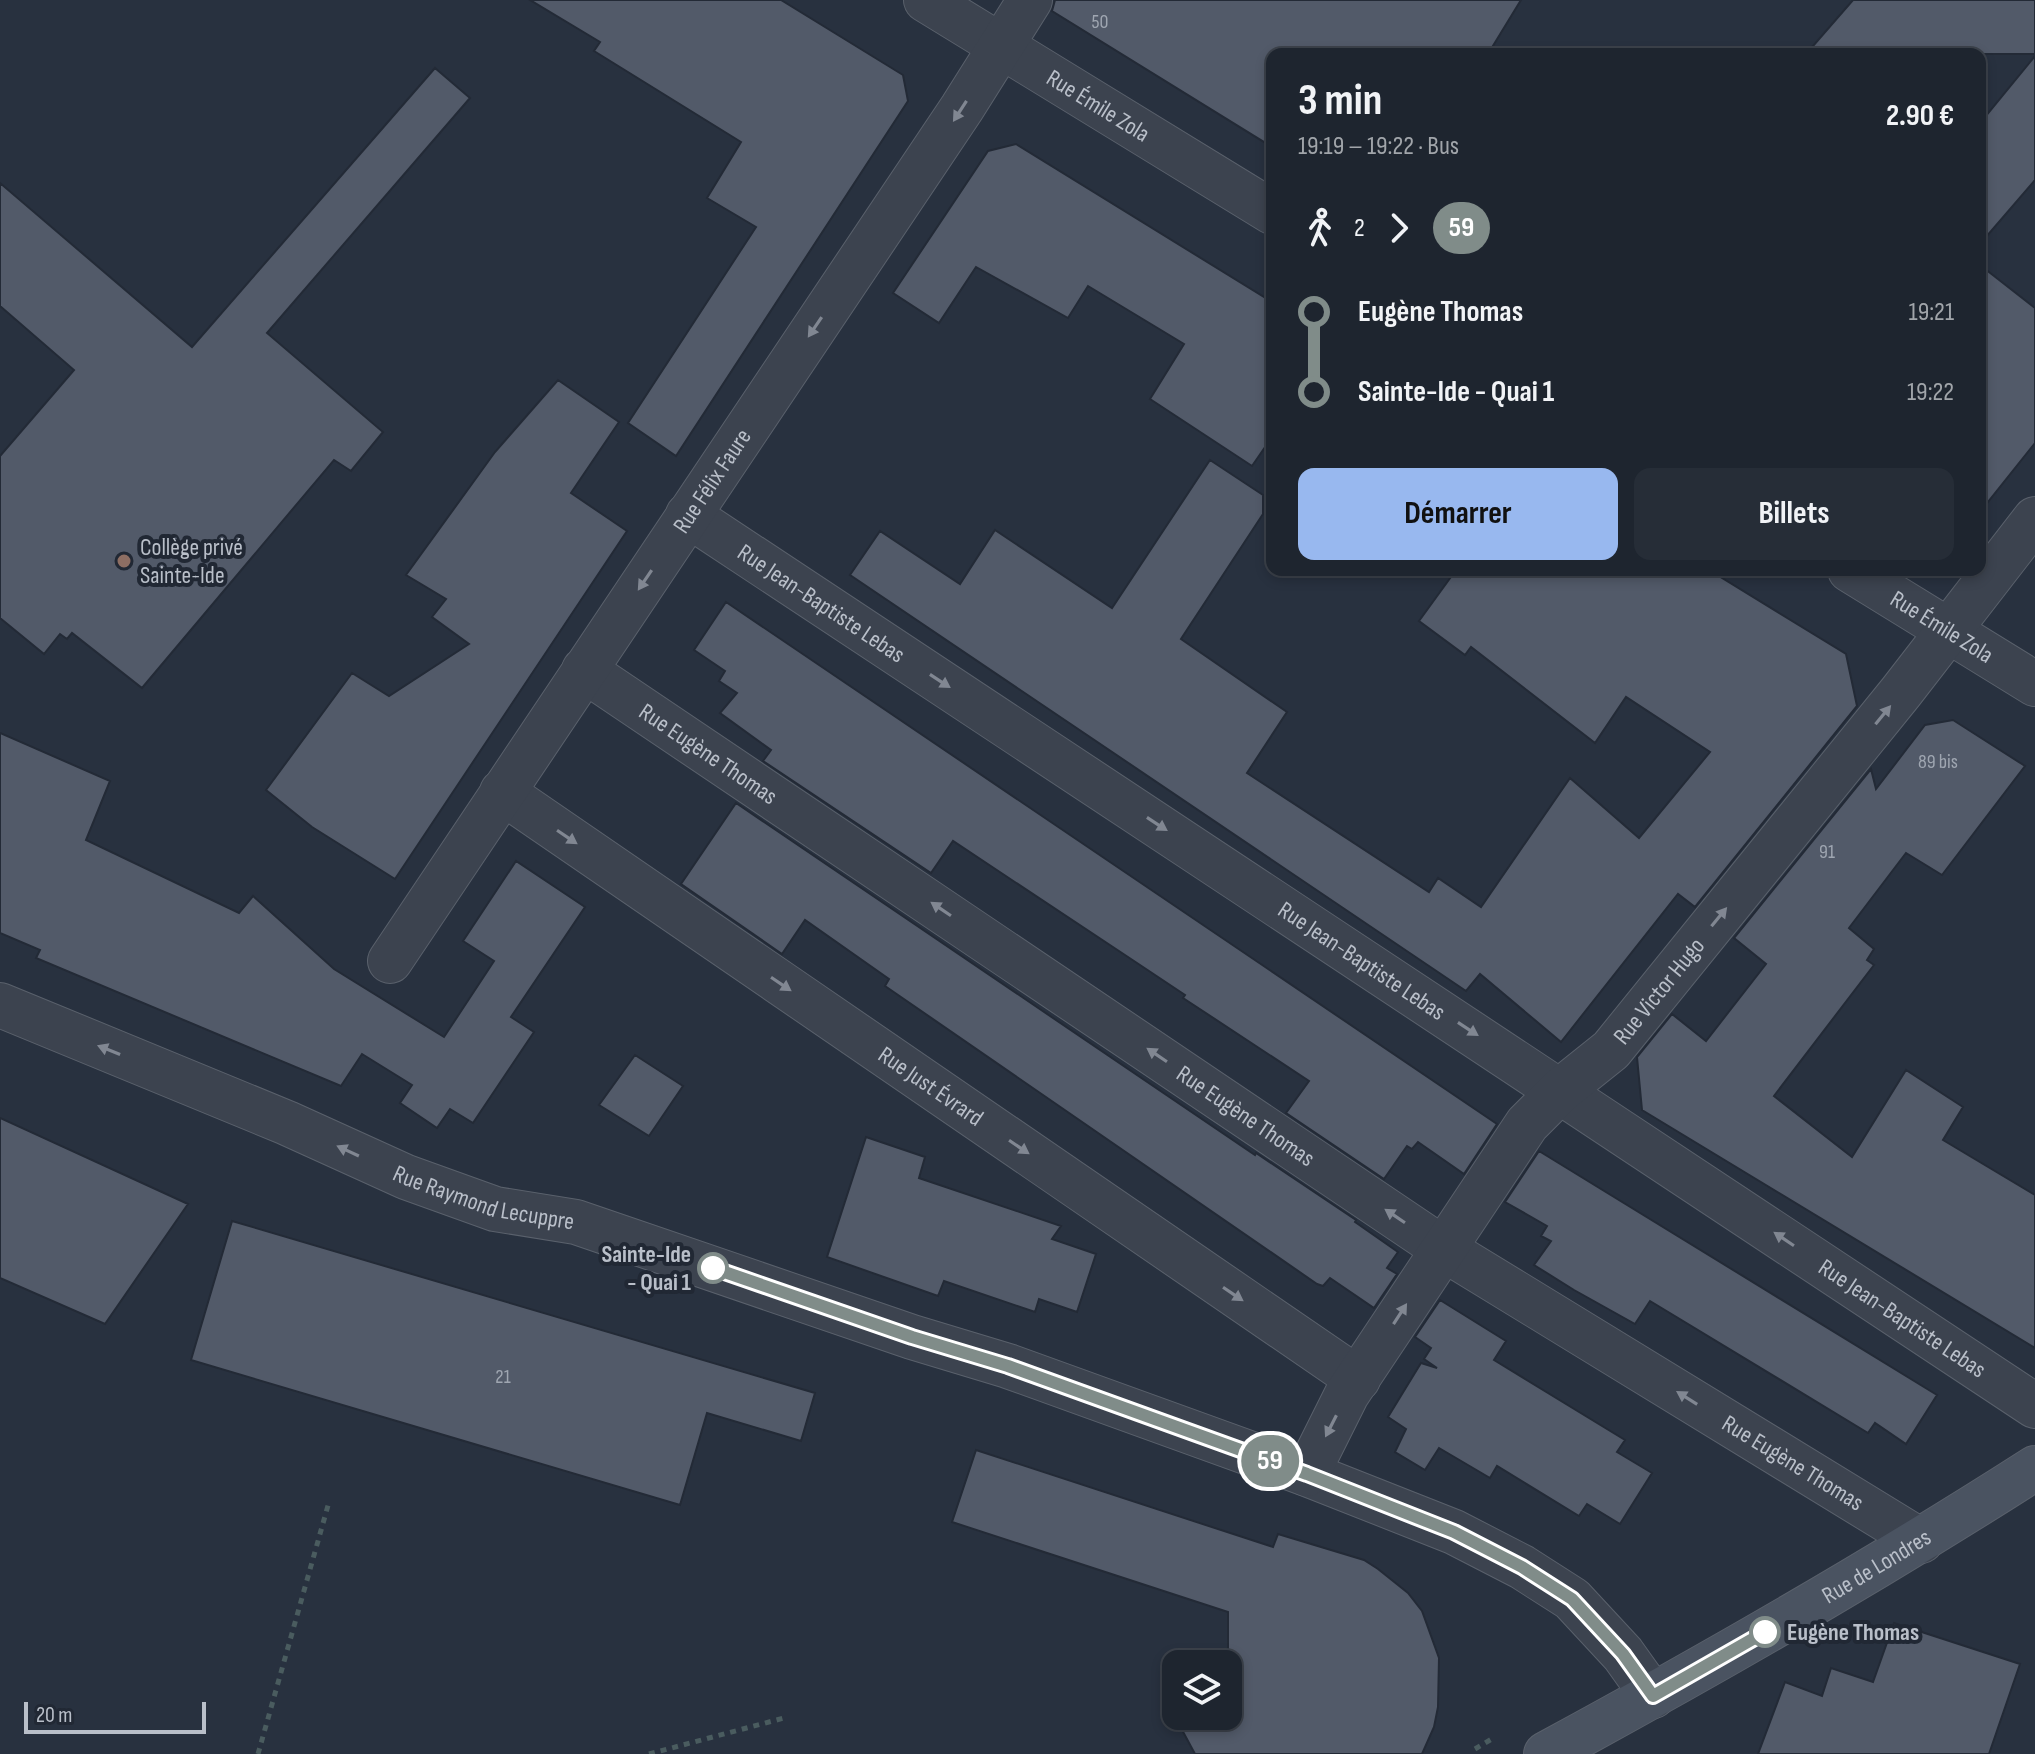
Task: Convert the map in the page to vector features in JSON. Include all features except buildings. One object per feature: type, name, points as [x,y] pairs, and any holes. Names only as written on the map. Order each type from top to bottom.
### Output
[{"type":"street","name":"Rue Émile Zola","points":[[926,0],[1266,208]]},
{"type":"street","name":"Rue Félix Faure","points":[[390,961],[962,108],[1030,0]]},
{"type":"street","name":"Rue Jean-Baptiste Lebas","points":[[688,515],[2035,1406]]},
{"type":"street","name":"Rue Victor Hugo","points":[[1307,1474],[1347,1394],[1527,1124],[1561,1090],[1611,1050],[1901,692],[2035,519]]},
{"type":"street","name":"Rue Émile Zola","points":[[1860,576],[2035,684]]},
{"type":"street","name":"Rue Eugène Thomas","points":[[584,670],[1442,1248],[1921,1541]]},
{"type":"street","name":"Rue Just Évrard","points":[[502,792],[1358,1379]]},
{"type":"street","name":"Rue Raymond Lecuppre","points":[[0,1005],[273,1117],[420,1182],[495,1209],[576,1222],[912,1337],[1008,1366],[1307,1474],[1454,1532],[1522,1567],[1572,1599],[1623,1654],[1653,1696]]},
{"type":"street","name":"Rue de Londres","points":[[1546,1754],[1653,1696],[1921,1541],[2035,1468]]},
{"type":"path","points":[[258,1754],[329,1502]]},
{"type":"path","points":[[649,1754],[784,1718]]},
{"type":"bus line","name":"59","points":[[713,1268],[912,1337],[1008,1366],[1307,1474],[1454,1532],[1522,1567],[1572,1599],[1623,1654],[1653,1696],[1765,1632]]},
{"type":"place","name":"Collège privé Sainte-Ide","points":[[124,561]]},
{"type":"place","name":"Sainte-Ide - Quai 1","points":[[713,1268]]},
{"type":"place","name":"Eugène Thomas","points":[[1765,1632]]}]
